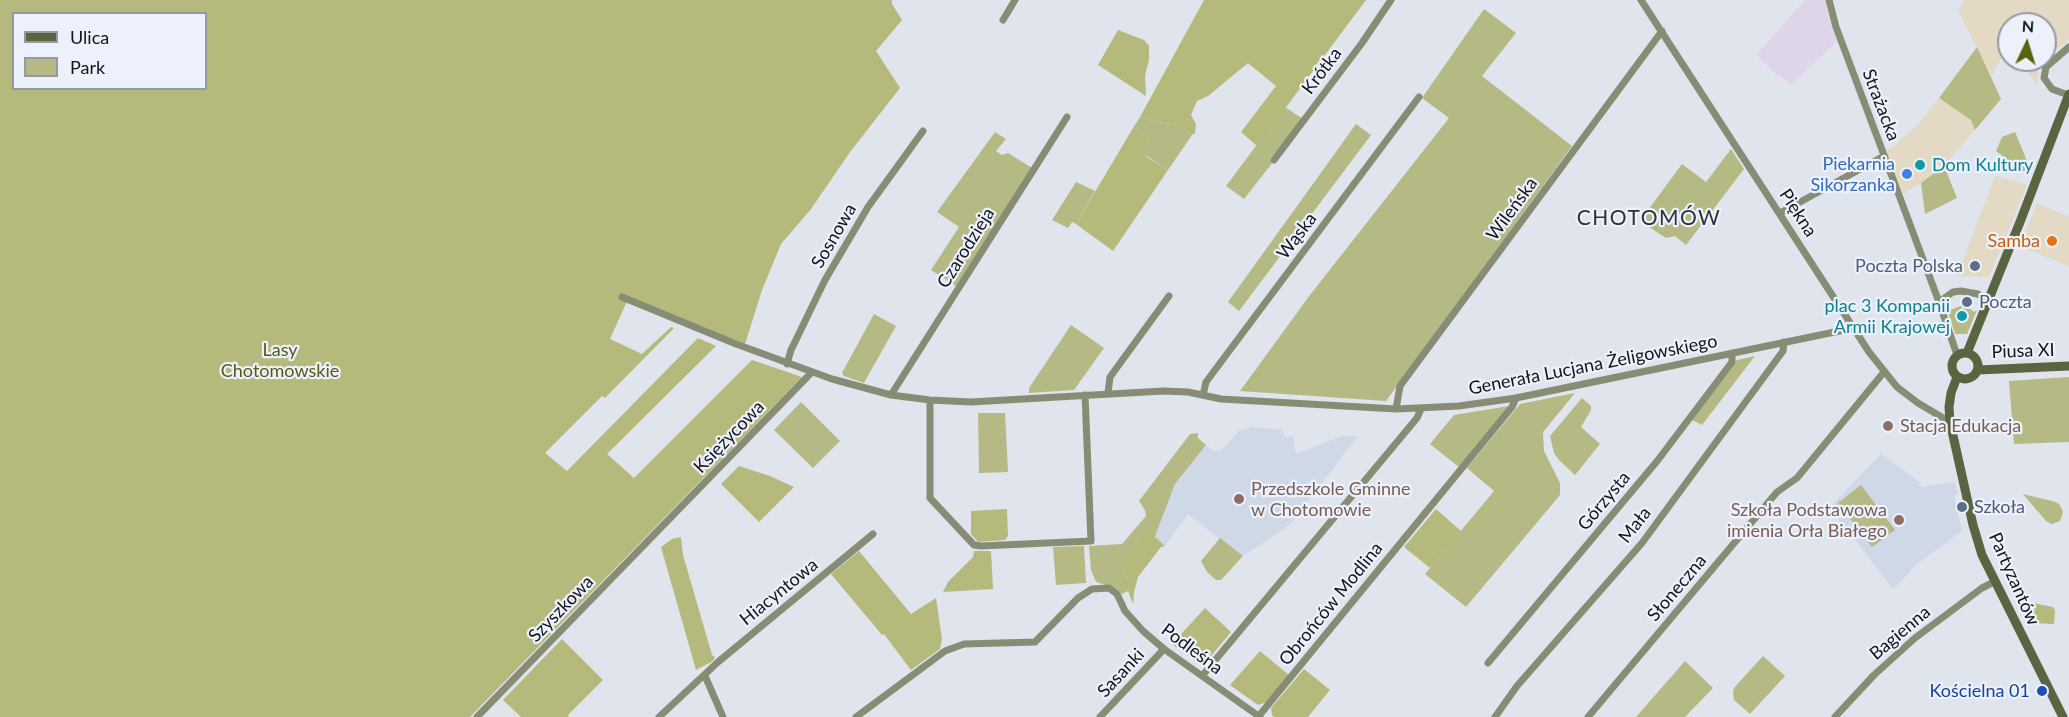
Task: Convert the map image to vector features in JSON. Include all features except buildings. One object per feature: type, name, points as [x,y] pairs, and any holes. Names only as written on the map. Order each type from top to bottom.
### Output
[{"type":"street","points":[[1003,20],[1015,0]]},
{"type":"street","name":"Krótka","points":[[1274,160],[1362,43],[1391,0]]},
{"type":"street","name":"Piękna","points":[[1641,0],[1884,372],[1897,387],[1918,403],[1950,422]]},
{"type":"street","name":"Strażacka","points":[[1829,0],[1836,27],[1957,355]]},
{"type":"street","name":"Wileńska","points":[[1396,410],[1400,386],[1662,32]]},
{"type":"street","points":[[1967,353],[2069,94],[2052,89],[2047,84],[2044,74],[2049,65],[2069,47]]},
{"type":"street","name":"Wąska","points":[[1203,394],[1206,382],[1419,97]]},
{"type":"street","name":"Czarodzieja","points":[[891,395],[1067,117]]},
{"type":"street","name":"Sosnowa","points":[[787,363],[825,280],[862,216],[922,131]]},
{"type":"street","points":[[1780,213],[1884,156]]},
{"type":"street","points":[[1939,302],[1953,292],[1960,291],[1978,294],[1988,302]]},
{"type":"street","points":[[1108,393],[1110,377],[1169,296]]},
{"type":"street","name":"Generała Lucjana Żeligowskiego","points":[[622,297],[787,363],[891,395],[930,400],[994,402],[1108,393],[1169,391],[1203,394],[1221,399],[1396,410],[1459,406],[1516,398],[1854,328]]},
{"type":"street","name":"Mała","points":[[1494,717],[1517,686],[1642,543],[1784,351],[1784,342]]},
{"type":"street","name":"Górzysta","points":[[1488,663],[1658,460],[1732,362],[1732,353]]},
{"type":"street","points":[[1967,353],[1977,360],[1977,370],[1970,378],[1963,379],[1957,377],[1951,366],[1957,355],[1967,353]]},
{"type":"street","name":"Piusa XI","points":[[1977,370],[2069,366]]},
{"type":"street","name":"Księżycowa","points":[[667,522],[812,372]]},
{"type":"street","name":"Słoneczna","points":[[1588,717],[1777,492],[1797,478],[1884,372]]},
{"type":"street","name":"Partyzantów","points":[[1957,377],[1951,393],[1950,422],[1982,555],[2063,717]]},
{"type":"street","points":[[930,400],[930,498],[974,544],[981,546],[1091,541],[1085,395]]},
{"type":"street","name":"Obrońców Modlina","points":[[1259,717],[1512,407],[1516,398]]},
{"type":"street","points":[[1202,676],[1417,418],[1421,409]]},
{"type":"street","name":"Szyszkowa","points":[[477,717],[667,522]]},
{"type":"street","name":"Hiacyntowa","points":[[659,717],[718,662],[873,534]]},
{"type":"street","name":"Bagienna","points":[[1835,717],[1874,675],[1915,638],[1982,588],[1994,582]]},
{"type":"street","name":"Podleśna","points":[[856,717],[945,651],[964,644],[1035,642],[1078,598],[1092,589],[1109,588],[1117,594],[1125,611],[1143,632],[1259,717]]},
{"type":"street","name":"Sasanki","points":[[1100,717],[1164,649]]},
{"type":"street","points":[[705,676],[723,717]]},
{"type":"shaded area","points":[[1805,0],[1825,0],[1837,41],[1791,85],[1756,55]]},
{"type":"shaded area","points":[[1964,0],[2069,0],[2069,39],[2057,50],[2057,12],[1997,12],[1997,66],[1991,76],[1958,10]]},
{"type":"shaded area","points":[[2028,72],[2038,72],[2037,85]]},
{"type":"shaded area","points":[[1939,98],[1971,120],[1975,130],[1944,166],[1902,194],[1885,150],[1893,147],[1919,123]]},
{"type":"shaded area","points":[[1995,176],[2027,185],[1989,277],[1957,276]]},
{"type":"shaded area","points":[[2037,203],[2069,217],[2069,266],[2020,246]]},
{"type":"shaded area","name":"Przedszkole Gminne w Chotomowie","points":[[1252,427],[1282,430],[1285,437],[1293,436],[1296,454],[1342,436],[1358,436],[1292,522],[1243,556],[1188,514],[1165,546],[1155,537],[1175,484],[1206,445],[1214,451],[1219,451],[1240,430]]},
{"type":"shaded area","name":"Szkoła Podstawowa imienia Orła Białego","points":[[1881,454],[1921,483],[1921,487],[1955,482],[1958,494],[1954,495],[1962,531],[1917,564],[1893,589],[1828,509]]},
{"type":"green space","name":"Lasy Chotomowskie","points":[[0,0],[892,0],[902,20],[876,51],[900,88],[850,152],[811,209],[781,244],[762,290],[745,344],[629,297],[610,339],[642,354],[671,327],[674,328],[605,398],[602,396],[545,453],[567,471],[698,338],[716,346],[607,454],[634,478],[752,360],[802,377],[470,717],[0,717]]},
{"type":"green space","points":[[1204,0],[1366,0],[1257,146],[1241,132],[1276,86],[1248,63],[1208,96],[1197,101],[1191,115],[1196,124],[1195,133],[1192,135],[1179,125],[1150,121],[1140,117]]},
{"type":"green space","points":[[1484,9],[1516,33],[1482,76],[1572,146],[1386,401],[1240,391],[1310,295],[1449,118],[1422,98]]},
{"type":"green space","points":[[1118,30],[1144,40],[1149,46],[1149,60],[1145,75],[1146,96],[1098,65]]},
{"type":"green space","points":[[1977,47],[2001,99],[1975,130],[1971,120],[1939,98]]},
{"type":"green space","points":[[1285,107],[1303,119],[1270,159],[1273,162],[1244,199],[1226,186]]},
{"type":"green space","points":[[1140,117],[1150,121],[1179,125],[1192,135],[1168,170],[1145,155],[1148,141],[1141,131],[1133,128]]},
{"type":"green space","points":[[1356,124],[1371,135],[1239,311],[1228,302]]},
{"type":"green space","points":[[1133,128],[1141,131],[1148,141],[1145,156],[1168,170],[1113,251],[1076,224]]},
{"type":"green space","points":[[995,132],[1006,139],[996,151],[1002,155],[1008,153],[1032,168],[956,286],[931,270],[959,227],[937,212]]},
{"type":"green space","points":[[2015,132],[2030,168],[2023,171],[1996,151],[2002,137]]},
{"type":"green space","points":[[1731,149],[1744,169],[1686,245],[1675,236],[1666,238],[1640,221],[1682,164],[1706,182]]},
{"type":"green space","points":[[1944,166],[1957,198],[1925,214],[1921,183]]},
{"type":"green space","points":[[1076,182],[1095,191],[1076,224],[1072,222],[1068,228],[1052,220]]},
{"type":"green space","points":[[1963,305],[1955,317],[1958,322],[1964,320],[1961,313],[1965,305],[1974,312],[1977,310],[1967,334],[1955,334],[1948,311]]},
{"type":"green space","points":[[874,314],[896,326],[864,383],[844,376],[842,373]]},
{"type":"green space","points":[[1071,325],[1104,348],[1074,390],[1029,393],[1029,388]]},
{"type":"green space","points":[[1755,356],[1702,425],[1692,420],[1737,360]]},
{"type":"green space","points":[[2069,377],[2069,442],[2014,444],[2009,381]]},
{"type":"green space","points":[[1575,393],[1543,432],[1544,451],[1560,483],[1560,495],[1466,607],[1425,574],[1494,491],[1467,468],[1520,404]]},
{"type":"green space","points":[[1582,398],[1591,406],[1591,410],[1581,427],[1600,444],[1575,475],[1554,453],[1550,436]]},
{"type":"green space","points":[[801,402],[840,441],[813,468],[774,430]]},
{"type":"green space","points":[[1509,406],[1459,467],[1430,444],[1454,415]]},
{"type":"green space","points":[[978,413],[1005,413],[1008,472],[979,473]]},
{"type":"green space","points":[[1198,433],[1198,438],[1206,445],[1175,484],[1157,531],[1154,531],[1122,571],[1128,578],[1128,591],[1122,594],[1115,588],[1096,582],[1091,570],[1089,546],[1122,544],[1146,516],[1139,501],[1190,434]]},
{"type":"green space","points":[[739,466],[794,487],[759,522],[721,484]]},
{"type":"green space","points":[[1861,485],[1895,530],[1872,547],[1838,503]]},
{"type":"green space","points":[[2023,494],[2056,502],[2063,512],[2060,521],[2052,524],[2046,521]]},
{"type":"green space","points":[[1007,509],[1008,536],[1005,540],[978,542],[971,534],[971,511]]},
{"type":"green space","points":[[1436,509],[1461,531],[1430,568],[1404,547]]},
{"type":"green space","points":[[1157,531],[1155,537],[1165,546],[1161,547],[1138,577],[1133,604],[1128,591],[1128,578],[1121,566],[1147,532]]},
{"type":"green space","points":[[681,537],[683,555],[712,655],[715,657],[713,661],[696,670],[661,547],[672,539]]},
{"type":"green space","points":[[1220,538],[1243,556],[1221,580],[1216,580],[1207,572],[1201,561]]},
{"type":"green space","points":[[1084,546],[1086,583],[1056,585],[1053,547]]},
{"type":"green space","points":[[859,551],[911,614],[936,598],[942,639],[940,649],[911,670],[884,634],[882,635],[831,574]]},
{"type":"green space","points":[[974,551],[991,551],[993,589],[943,592],[948,582],[973,557]]},
{"type":"green space","points":[[2033,603],[2053,607],[2055,610],[2054,624],[2034,623]]},
{"type":"green space","points":[[1205,608],[1231,632],[1206,662],[1198,663],[1172,644]]},
{"type":"green space","points":[[562,639],[603,680],[568,715],[569,717],[521,717],[503,700]]},
{"type":"green space","points":[[1260,651],[1289,675],[1267,702],[1258,705],[1230,685]]},
{"type":"green space","points":[[1763,656],[1785,676],[1750,714],[1734,700],[1733,692]]},
{"type":"green space","points":[[1685,661],[1713,688],[1685,717],[1636,717]]},
{"type":"green space","points":[[1304,669],[1330,690],[1308,717],[1274,717],[1271,708]]},
{"type":"place","name":"Dom Kultury","points":[[1920,165]]},
{"type":"place","name":"Piekarnia Sikorzanka","points":[[1907,174]]},
{"type":"place","name":"Samba","points":[[2052,241]]},
{"type":"place","name":"Poczta Polska","points":[[1975,266]]},
{"type":"place","name":"Poczta","points":[[1967,302]]},
{"type":"place","name":"plac 3 Kompanii Armii Krajowej","points":[[1962,316]]},
{"type":"place","name":"Stacja Edukacja","points":[[1888,426]]},
{"type":"place","name":"Przedszkole Gminne w Chotomowie","points":[[1239,499]]},
{"type":"place","name":"Szkoła","points":[[1962,507]]},
{"type":"place","name":"Szkoła Podstawowa imienia Orła Białego","points":[[1899,520]]},
{"type":"place","name":"Kościelna 01","points":[[2042,691]]},
{"type":"district","name":"CHOTOMÓW","points":[[1649,218]]}]
